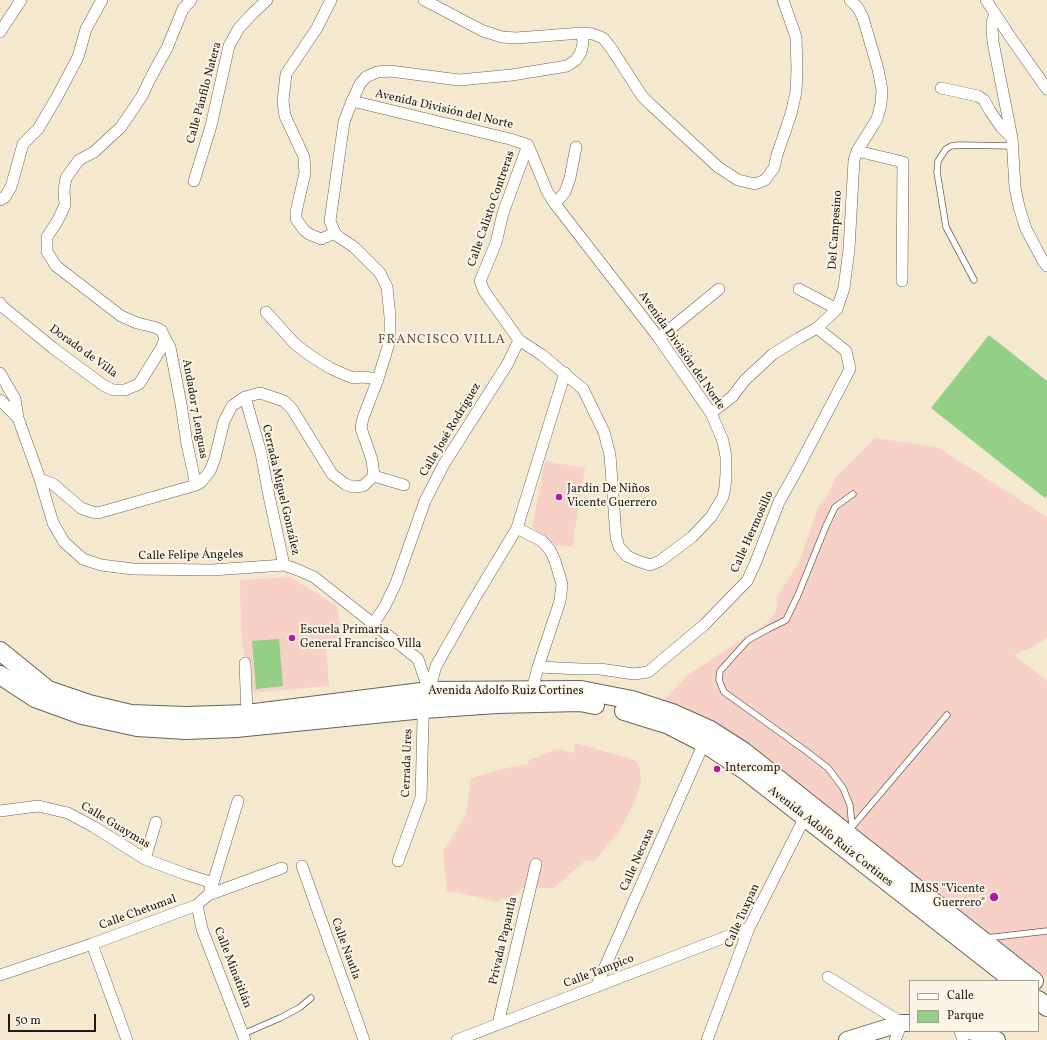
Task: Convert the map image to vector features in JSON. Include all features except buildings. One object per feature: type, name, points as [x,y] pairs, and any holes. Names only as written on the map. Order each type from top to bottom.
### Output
[{"type":"main road","name":"Avenida Adolfo Ruiz Cortines","points":[[0,651],[48,690],[89,704],[131,714],[186,716],[248,714],[429,691],[580,702],[629,712],[669,726],[704,743],[845,835],[1033,980]]},
{"type":"main road","name":"Avenida Adolfo Ruiz Cortines","points":[[0,675],[35,698],[82,715],[137,727],[186,730],[236,728],[424,709],[532,690],[581,690],[632,700],[672,713],[710,730],[743,751],[808,812]]},
{"type":"main road","name":"Avenida Adolfo Ruiz Cortines","points":[[845,835],[1013,980]]},
{"type":"main road","points":[[1039,985],[1047,991]]},
{"type":"main road","points":[[1039,1001],[1047,1007]]},
{"type":"main road","points":[[847,1040],[906,1023]]},
{"type":"main road","points":[[973,1032],[986,1035],[996,1040]]},
{"type":"street","points":[[0,32],[20,0]]},
{"type":"street","points":[[0,200],[5,197],[11,187],[23,144],[38,129],[57,97],[78,57],[86,29],[102,0]]},
{"type":"street","points":[[165,338],[161,330],[121,316],[56,266],[47,252],[47,237],[58,220],[65,205],[64,190],[66,178],[72,168],[79,160],[94,152],[121,127],[142,96],[167,48],[183,9],[191,0]]},
{"type":"street","name":"Calle Pánfilo Natera","points":[[194,181],[211,126],[229,46],[239,28],[252,13],[267,0]]},
{"type":"street","points":[[331,0],[317,28],[286,74],[283,101],[285,116],[304,157],[305,172],[296,212],[296,219],[309,234],[321,238],[335,233],[354,246],[380,273],[388,287],[390,340],[378,379],[363,418],[361,428],[372,460],[374,476]]},
{"type":"street","points":[[424,0],[483,31],[502,37],[516,38],[582,33],[593,34],[603,38],[642,96],[718,167],[738,180],[754,184],[765,180],[774,168],[791,114],[796,92],[796,37],[783,0]]},
{"type":"street","name":"Del Campesino","points":[[837,310],[844,288],[849,249],[854,160],[857,150],[877,118],[881,104],[882,90],[878,69],[863,18],[858,8],[850,0]]},
{"type":"street","points":[[986,0],[1047,89]]},
{"type":"street","points":[[0,10],[12,13]]},
{"type":"street","points":[[995,15],[992,22],[993,42],[1013,142],[1015,187],[1019,207],[1026,229],[1047,266]]},
{"type":"street","name":"Avenida División del Norte","points":[[335,233],[330,222],[344,122],[360,84],[366,77],[377,72],[390,71],[458,80],[512,75],[566,66],[576,60],[581,52],[583,43],[582,33]]},
{"type":"street","points":[[941,88],[978,96],[984,100],[1001,127],[1013,142]]},
{"type":"street","name":"Avenida División del Norte","points":[[352,101],[510,139],[528,145],[547,191],[555,204],[659,338],[711,414],[723,440],[726,457],[726,474],[723,497],[711,517],[692,537],[660,561],[650,565],[638,561],[626,556],[619,547],[616,537],[610,455],[604,432],[583,389],[565,373]]},
{"type":"street","name":"Calle Calixto Contreras","points":[[519,340],[484,290],[480,281],[496,243],[503,213],[528,145]]},
{"type":"street","points":[[555,204],[565,192],[570,178],[576,146]]},
{"type":"street","points":[[857,150],[903,162],[902,281]]},
{"type":"street","points":[[659,338],[719,289]]},
{"type":"street","points":[[711,414],[732,397],[745,380],[773,354],[817,328],[837,310],[799,289]]},
{"type":"street","name":"Dorado de Villa","points":[[0,303],[53,348],[103,385],[113,390],[125,390],[139,384],[162,347],[165,338]]},
{"type":"street","points":[[266,312],[295,344],[330,368],[354,378],[363,377],[378,379]]},
{"type":"street","name":"Calle Hermosillo","points":[[538,667],[600,669],[634,674],[648,672],[704,626],[747,581],[779,502],[850,369],[846,351],[817,328]]},
{"type":"street","name":"Andador 7 Lenguas","points":[[165,338],[170,347],[187,444],[196,485]]},
{"type":"street","points":[[424,709],[436,666],[517,528],[565,373],[542,355],[519,340]]},
{"type":"street","name":"Calle José Rodríguez","points":[[374,624],[386,606],[425,501],[437,476],[508,363],[519,340]]},
{"type":"street","points":[[0,373],[15,399],[18,418]]},
{"type":"street","points":[[40,479],[53,484],[81,508],[98,513],[196,485],[201,482],[210,471],[215,458],[224,421],[232,406],[245,397],[260,393],[284,401],[292,409],[332,474],[345,484],[353,487],[363,486],[374,476]]},
{"type":"street","name":"Cerrada Miguel González","points":[[245,397],[261,454],[284,565]]},
{"type":"street","name":"Calle Felipe Ángeles","points":[[0,400],[18,418],[57,530],[64,542],[83,559],[101,565],[133,570],[212,570],[284,565],[314,577],[418,660],[429,691]]},
{"type":"street","points":[[374,476],[404,485]]},
{"type":"street","points":[[517,528],[542,541],[550,550],[562,584],[560,601],[532,690]]},
{"type":"street","points":[[245,663],[248,714]]},
{"type":"street","name":"Cerrada Ures","points":[[398,861],[422,798],[424,709]]},
{"type":"street","name":"Calle Necaxa","points":[[596,987],[704,743]]},
{"type":"street","points":[[208,895],[238,801]]},
{"type":"street","name":"Calle Guaymas","points":[[0,810],[38,806],[68,813],[94,827],[144,859],[213,883]]},
{"type":"street","name":"Calle Tuxpan","points":[[707,1040],[750,928],[808,812]]},
{"type":"street","points":[[144,859],[156,822]]},
{"type":"street","name":"Privada Papantla","points":[[498,1024],[536,864]]},
{"type":"street","name":"Calle Nautla","points":[[302,866],[364,1040]]},
{"type":"street","name":"Calle Chetumal","points":[[0,975],[92,944],[197,905],[208,895],[282,868]]},
{"type":"street","name":"Calle Minatitlán","points":[[197,905],[202,929],[244,1037]]},
{"type":"street","name":"Calle Tampico","points":[[457,1040],[750,928]]},
{"type":"street","points":[[92,944],[125,1039]]},
{"type":"street","points":[[828,978],[906,1023],[896,1040]]},
{"type":"lane","points":[[974,280],[946,226],[937,172],[938,161],[946,149],[951,146],[1013,142]]},
{"type":"lane","points":[[845,835],[850,805],[843,788],[828,768],[724,692],[719,680],[720,671],[748,640],[768,628],[786,620],[798,595],[826,526],[836,507],[853,494]]},
{"type":"lane","points":[[845,835],[947,715]]},
{"type":"lane","points":[[980,938],[1047,931]]},
{"type":"lane","points":[[244,1037],[299,1008],[311,998]]},
{"type":"shaded area","points":[[875,438],[937,447],[1047,517],[1047,638],[1031,648],[1014,655],[1047,681],[1047,978],[836,816],[748,745],[664,700],[689,674],[767,623],[774,615],[777,607],[777,597],[799,562],[819,505],[826,498],[836,477]]},
{"type":"shaded area","name":"Jardin De Niños Vicente Guerrero","points":[[545,461],[585,468],[572,547],[554,545],[532,527]]},
{"type":"shaded area","name":"Escuela Primaria General Francisco Villa","points":[[291,577],[337,606],[343,643],[326,645],[329,686],[251,693],[241,633],[240,580]]},
{"type":"shaded area","points":[[575,743],[632,759],[637,762],[640,769],[641,779],[633,805],[620,830],[594,862],[586,860],[554,888],[521,888],[519,893],[496,902],[456,892],[447,892],[443,851],[466,815],[471,778],[528,764],[529,760],[556,749],[574,753]]},
{"type":"green space","points":[[989,335],[1047,381],[1047,495],[1045,498],[931,408]]},
{"type":"green space","points":[[279,639],[283,686],[256,689],[252,641]]},
{"type":"place","name":"Jardin De Niños Vicente Guerrero","points":[[559,497]]},
{"type":"place","name":"Escuela Primaria General Francisco Villa","points":[[292,638]]},
{"type":"place","name":"Intercomp","points":[[717,769]]},
{"type":"place","name":"IMSS \"Vicente Guerrero\"","points":[[994,897]]},
{"type":"district","name":"FRANCISCO VILLA","points":[[442,341]]}]
